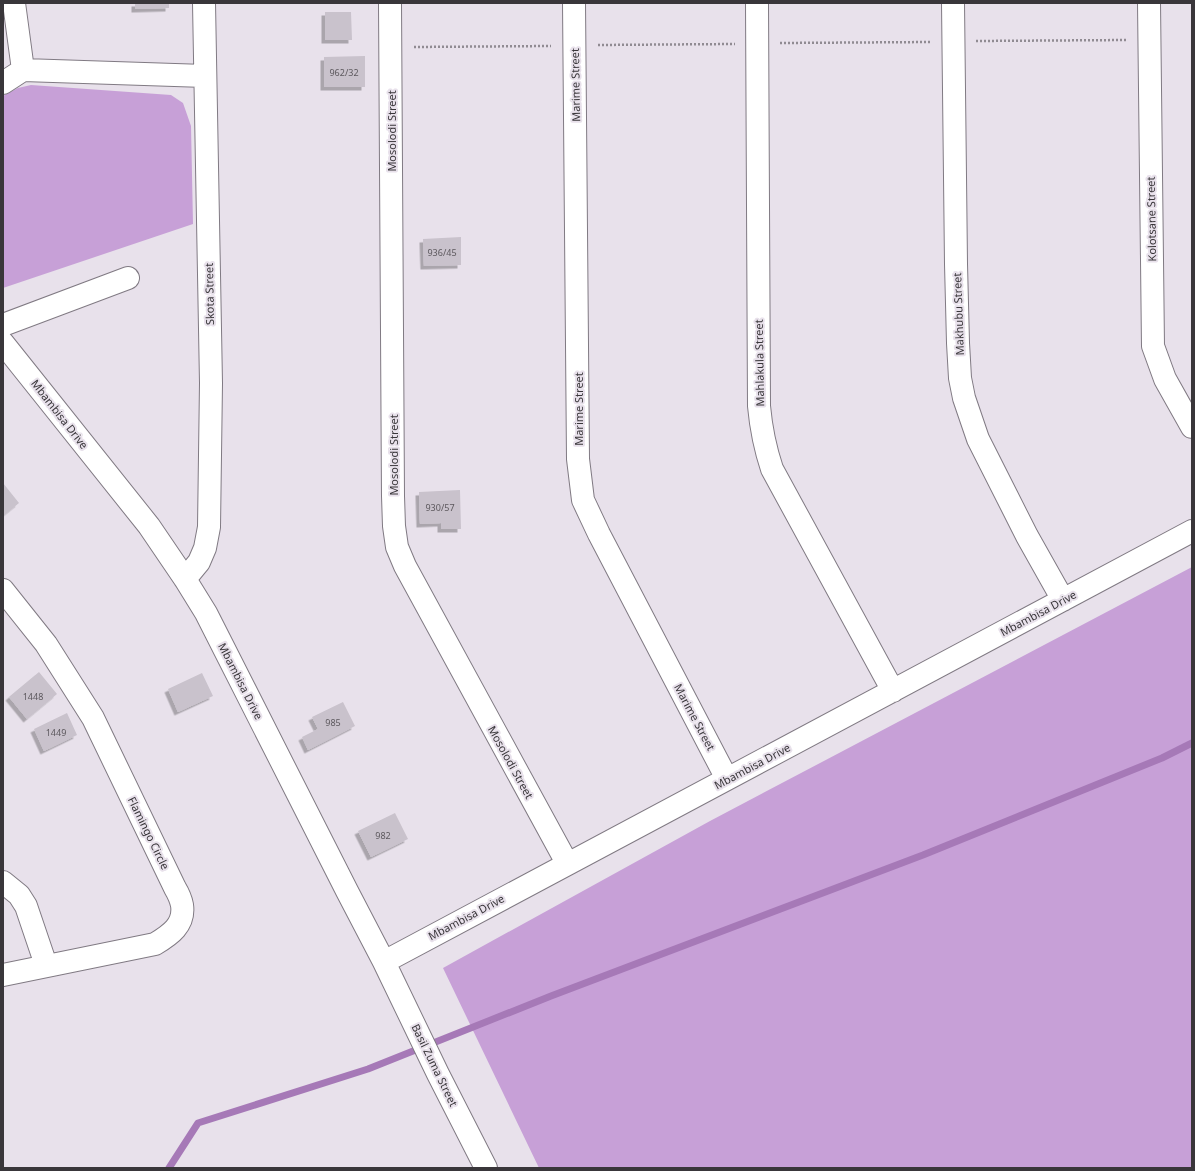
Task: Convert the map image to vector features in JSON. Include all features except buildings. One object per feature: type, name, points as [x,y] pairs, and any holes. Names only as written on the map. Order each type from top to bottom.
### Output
[{"type":"street","points":[[14,3],[23,70]]},
{"type":"street","name":"Skota Street","points":[[185,579],[199,562],[205,548],[209,527],[211,383],[204,3]]},
{"type":"street","name":"Mosolodi Street","points":[[390,3],[393,496],[394,526],[397,547],[405,566],[567,864]]},
{"type":"street","name":"Marime Street","points":[[574,3],[578,459],[583,500],[598,534],[728,779]]},
{"type":"street","name":"Mahlakula Street","points":[[757,3],[759,406],[765,450],[772,469],[893,691]]},
{"type":"street","name":"Makhubu Street","points":[[953,3],[956,264],[960,378],[964,398],[978,439],[1027,536],[1063,600]]},
{"type":"street","name":"Kolotsane Street","points":[[1149,3],[1153,346],[1165,379],[1192,427]]},
{"type":"street","points":[[3,83],[23,70],[205,76]]},
{"type":"street","points":[[3,325],[128,278]]},
{"type":"street","name":"Mbambisa Drive","points":[[3,343],[148,526],[185,579],[206,613],[384,962],[1192,531]]},
{"type":"street","name":"Flamingo Circle","points":[[3,590],[46,644],[93,718],[176,888],[182,905],[181,918],[178,926],[171,934],[155,944],[46,965],[3,975]]},
{"type":"street","points":[[3,882],[19,895],[26,906],[46,965]]},
{"type":"street","name":"Basil Zuma Street","points":[[384,962],[438,1074],[486,1168]]},
{"type":"shaded area","points":[[31,85],[171,95],[183,103],[191,126],[193,224],[3,288],[3,96],[18,88]]},
{"type":"shaded area","points":[[1192,567],[1192,1168],[539,1168],[443,968],[710,821]]},
{"type":"waterway","points":[[169,1168],[198,1123],[368,1069],[551,996],[923,855],[1162,758],[1192,743]]}]
